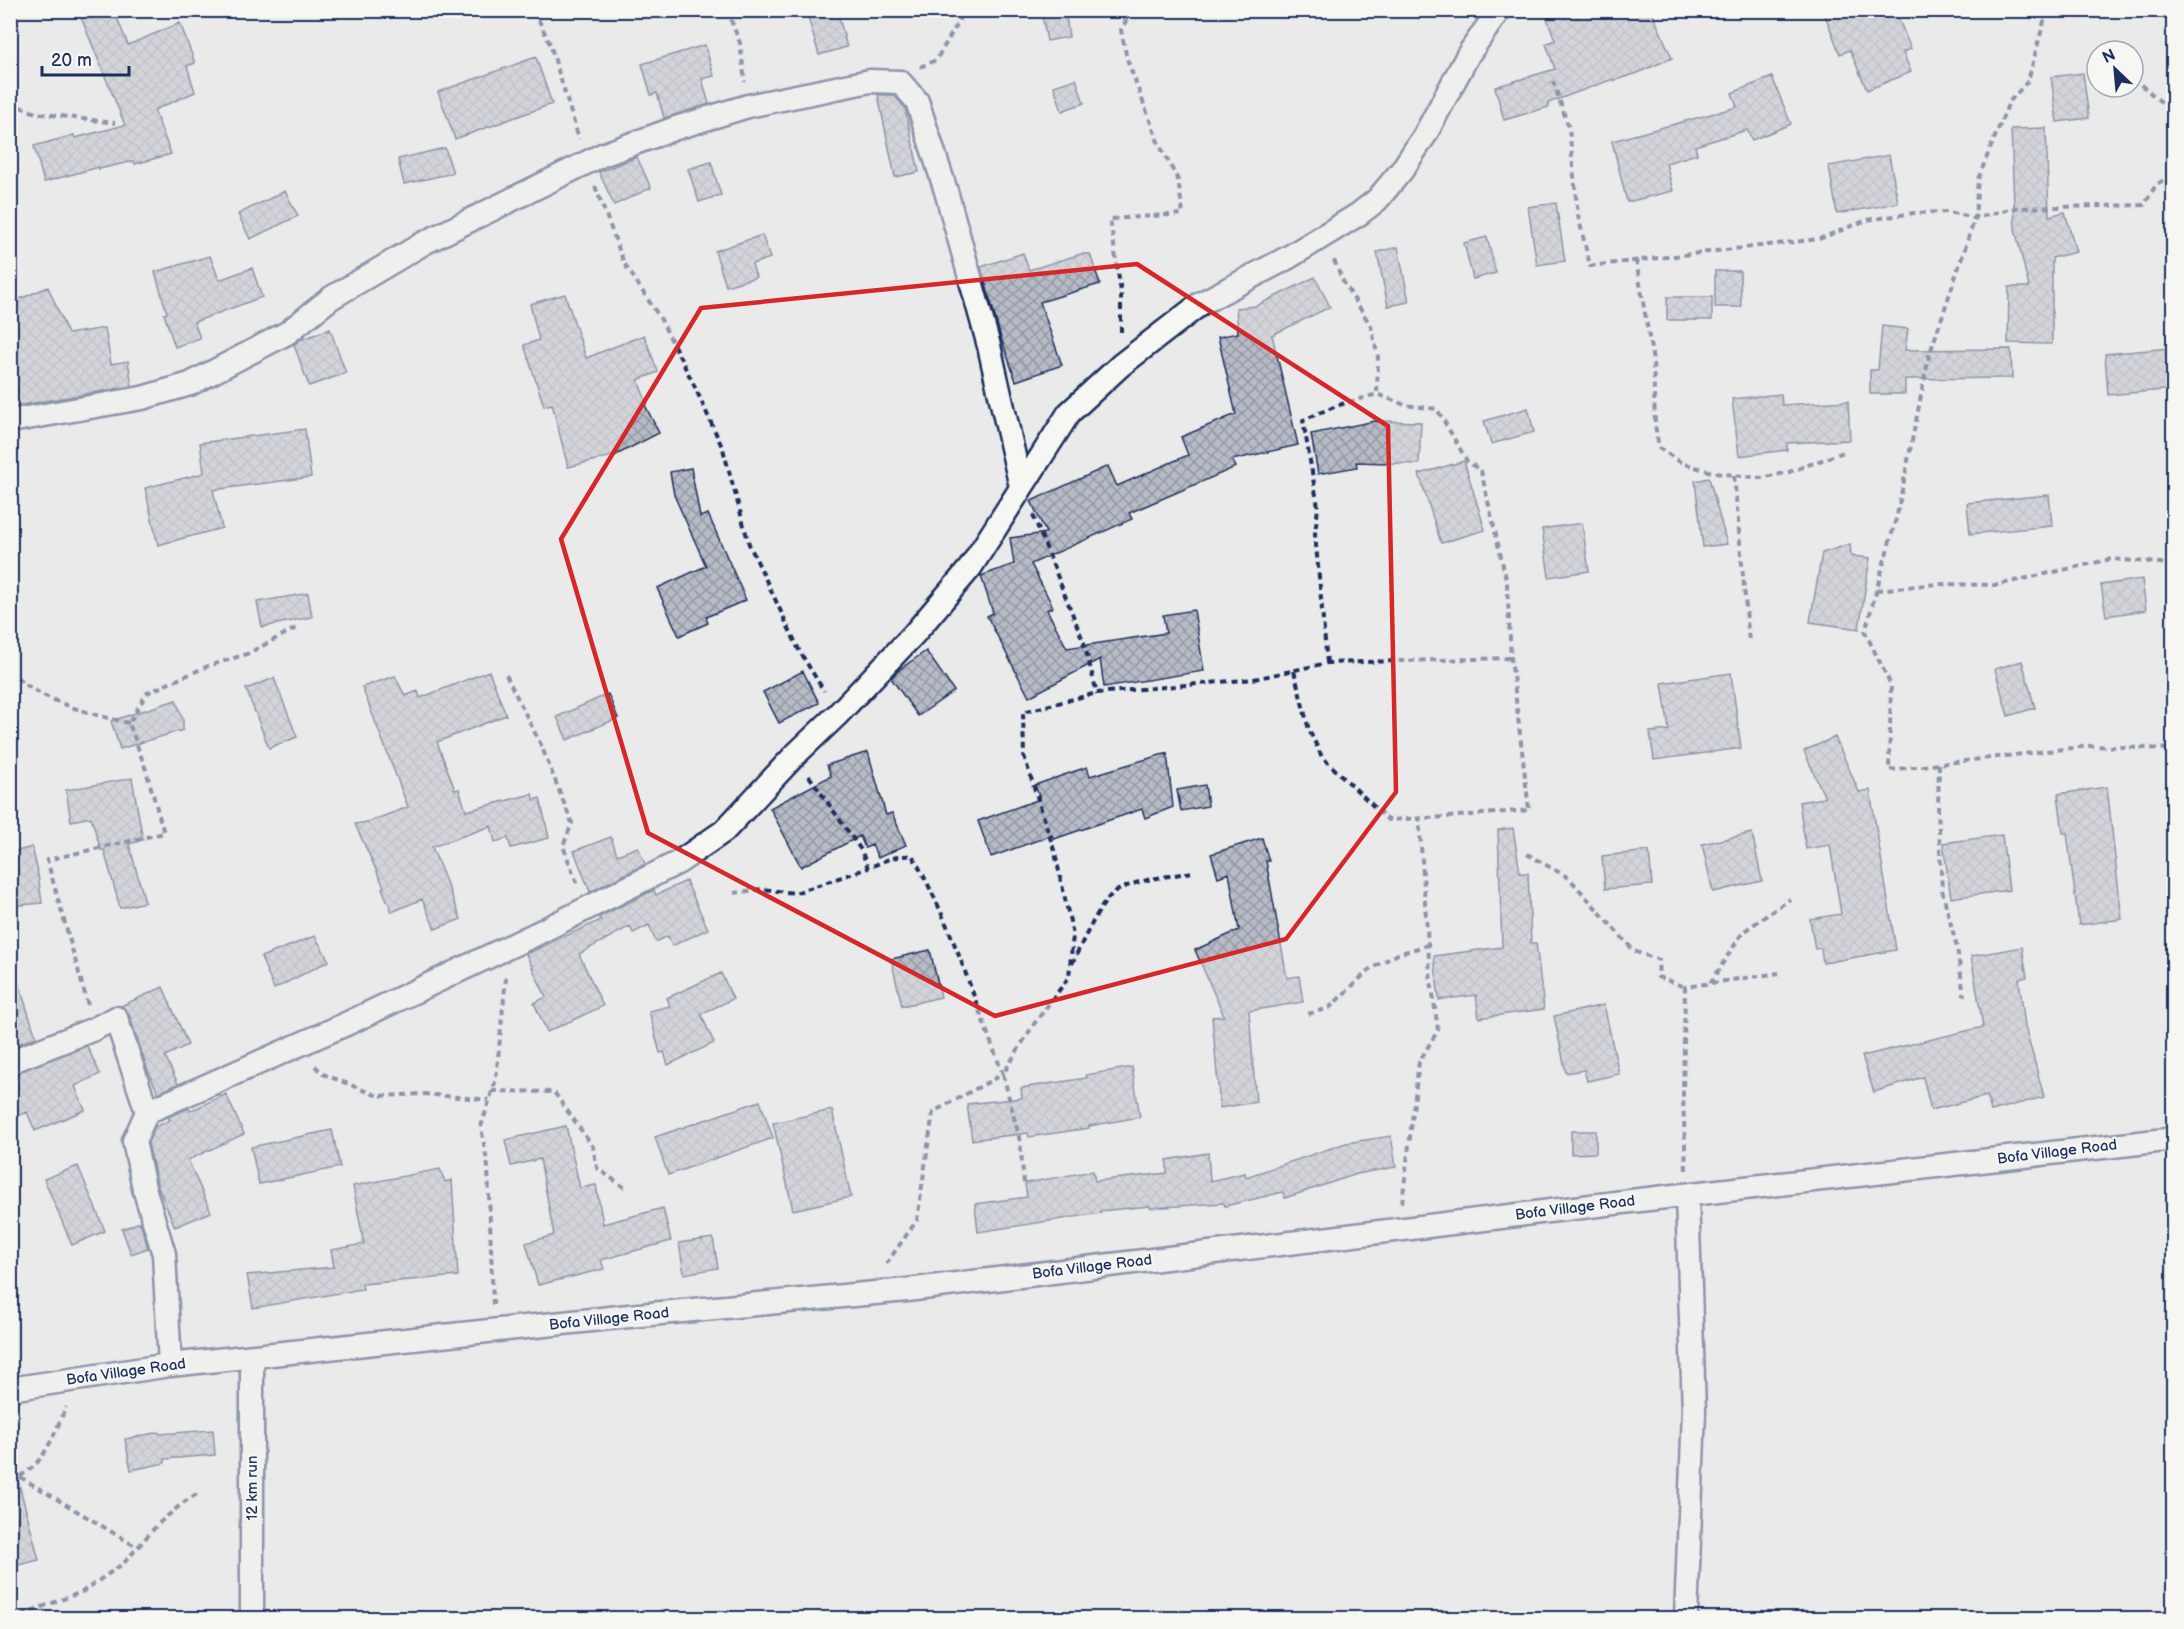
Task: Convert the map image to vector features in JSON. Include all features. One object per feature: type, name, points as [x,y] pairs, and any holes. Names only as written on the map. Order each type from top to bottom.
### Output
[{"type":"street","points":[[147,1112],[294,1048],[586,910],[679,862],[724,831],[795,755],[915,634],[970,568],[1069,413],[1122,365],[1200,304],[1289,257],[1377,200],[1402,170],[1425,135],[1468,55],[1499,10]]},
{"type":"street","points":[[10,421],[142,398],[190,384],[287,333],[331,298],[424,243],[602,155],[676,128],[748,106],[870,81],[900,82],[917,101],[946,191],[982,324],[1021,487]]},
{"type":"street","points":[[10,1062],[116,1018],[147,1112],[134,1142],[144,1188],[164,1254],[170,1365]]},
{"type":"street","name":"Bofa Village Road","points":[[10,1389],[170,1365],[865,1294],[2174,1138]]},
{"type":"street","points":[[1686,1618],[1695,1411],[1687,1195]]},
{"type":"street","name":"12 km run","points":[[252,1357],[252,1618]]},
{"type":"path","points":[[534,10],[550,44],[587,163],[624,263],[660,318],[694,385],[723,449],[749,544],[800,652],[838,714]]},
{"type":"path","points":[[726,10],[740,43],[748,106]]},
{"type":"path","points":[[883,82],[936,60],[958,23],[962,10]]},
{"type":"path","points":[[1098,10],[1129,17]]},
{"type":"path","points":[[1122,365],[1121,292],[1110,219],[1183,214],[1178,180],[1158,142],[1127,59],[1121,30],[1132,10]]},
{"type":"path","points":[[2047,10],[2028,81],[2008,102],[1978,179],[1976,218],[1929,356],[1897,515],[1865,632],[1891,685],[1889,770],[2089,746],[2174,748]]},
{"type":"path","points":[[1553,81],[1569,128],[1578,215],[1590,266],[1819,239],[1867,220],[1914,213],[1948,212],[1976,218],[2014,208],[2144,205],[2156,185],[2174,173]]},
{"type":"path","points":[[2145,88],[2174,113]]},
{"type":"path","points":[[10,103],[36,112],[115,123]]},
{"type":"path","points":[[1323,236],[1344,283],[1371,326],[1378,357],[1377,394]]},
{"type":"path","points":[[1636,260],[1653,361],[1655,425],[1659,448],[1682,463],[1734,476],[1761,478],[1789,472],[1844,453]]},
{"type":"path","points":[[1294,671],[1309,730],[1322,757],[1388,819],[1529,810],[1511,658],[1507,583],[1481,471],[1467,461],[1437,409],[1405,405],[1377,394],[1339,405],[1303,420],[1318,507],[1315,534],[1328,663]]},
{"type":"path","points":[[1734,476],[1749,642]]},
{"type":"path","points":[[1021,487],[1084,643],[1096,693]]},
{"type":"path","points":[[1876,590],[1937,584],[1997,585],[2111,560],[2174,564]]},
{"type":"path","points":[[129,723],[147,693],[207,666],[247,654],[298,627]]},
{"type":"path","points":[[865,1294],[917,1220],[933,1112],[1003,1074],[1034,1024],[1069,977],[1073,934],[1055,853],[1024,756],[1023,712],[1096,693],[1254,679],[1328,663],[1511,658]]},
{"type":"path","points":[[10,670],[20,681],[44,695],[94,715],[129,723]]},
{"type":"path","points":[[506,675],[541,745],[572,823],[563,846],[586,910]]},
{"type":"path","points":[[94,1029],[83,981],[47,860],[164,832],[129,723]]},
{"type":"path","points":[[795,755],[861,850],[868,868]]},
{"type":"path","points":[[1939,764],[1938,809],[1942,890],[1957,948],[1964,996]]},
{"type":"path","points":[[1399,1230],[1419,1062],[1438,1030],[1428,945],[1419,818]]},
{"type":"path","points":[[1527,854],[1569,878],[1634,951],[1659,960],[1658,977],[1685,987],[1779,974]]},
{"type":"path","points":[[734,893],[762,889],[795,892],[891,858],[912,855],[929,884],[950,932],[1003,1074],[1020,1141],[1024,1183]]},
{"type":"path","points":[[1070,968],[1094,921],[1112,893],[1140,882],[1192,872]]},
{"type":"path","points":[[1709,983],[1743,932],[1790,898]]},
{"type":"path","points":[[1308,1014],[1329,1008],[1370,969],[1398,954],[1428,945]]},
{"type":"path","points":[[495,1331],[488,1167],[481,1127],[496,1080],[509,946]]},
{"type":"path","points":[[1685,987],[1683,1096],[1687,1195]]},
{"type":"path","points":[[294,1048],[323,1074],[378,1096],[424,1094],[489,1100]]},
{"type":"path","points":[[492,1092],[554,1092],[593,1147],[597,1168],[628,1190]]},
{"type":"path","points":[[10,1480],[20,1477],[42,1456],[65,1408],[84,1377]]},
{"type":"path","points":[[10,1474],[20,1477],[137,1547]]},
{"type":"path","points":[[12,1618],[82,1592],[124,1563],[158,1524],[200,1492]]},
{"type":"highlighted area","points":[[1137,264],[1388,426],[1396,792],[1286,939],[995,1016],[648,833],[561,539],[701,308]]},
{"type":"building","points":[[78,10],[114,10],[128,45],[180,23],[195,63],[187,66],[195,92],[154,110],[171,154],[135,164],[134,161],[99,169],[99,167],[44,182],[34,146],[125,125]]},
{"type":"building","points":[[806,10],[837,10],[847,47],[819,55]]},
{"type":"building","points":[[1041,10],[1065,10],[1069,37],[1047,41]]},
{"type":"building","points":[[1568,10],[1651,10],[1672,58],[1637,73],[1613,81],[1613,79],[1548,103],[1549,107],[1504,120],[1495,87],[1555,69],[1546,44],[1555,40],[1547,18]]},
{"type":"building","points":[[1823,10],[1895,10],[1911,49],[1903,52],[1911,72],[1867,90],[1850,50],[1840,54]]},
{"type":"building","points":[[705,45],[714,76],[702,79],[709,104],[664,118],[657,93],[651,95],[642,64]]},
{"type":"building","points":[[536,57],[552,104],[455,139],[438,92]]},
{"type":"building","points":[[2083,73],[2089,118],[2057,122],[2051,77]]},
{"type":"building","points":[[1772,77],[1791,124],[1752,140],[1747,130],[1695,146],[1697,154],[1666,163],[1673,191],[1627,202],[1612,141],[1737,107],[1732,93]]},
{"type":"building","points":[[1076,79],[1084,103],[1062,111],[1054,86]]},
{"type":"building","points":[[878,95],[894,95],[905,108],[919,172],[895,177]]},
{"type":"building","points":[[2046,128],[2049,216],[2065,212],[2076,252],[2052,258],[2052,344],[2008,343],[2009,287],[2029,287],[2015,229],[2011,129]]},
{"type":"building","points":[[445,148],[453,173],[404,184],[398,159]]},
{"type":"building","points":[[1889,155],[1898,203],[1837,214],[1829,166]]},
{"type":"building","points":[[637,157],[651,188],[614,205],[599,172]]},
{"type":"building","points":[[711,162],[721,195],[699,202],[688,169]]},
{"type":"building","points":[[285,191],[298,216],[250,239],[238,214]]},
{"type":"building","points":[[1556,203],[1565,261],[1537,265],[1528,207]]},
{"type":"building","points":[[762,235],[770,258],[752,264],[756,277],[726,286],[715,251]]},
{"type":"building","points":[[1487,237],[1496,273],[1473,279],[1464,243]]},
{"type":"building","points":[[1398,247],[1409,302],[1388,306],[1377,252]]},
{"type":"building","points":[[1023,253],[1029,270],[1081,254],[1090,254],[1100,284],[1040,302],[1062,365],[1016,381],[981,267]]},
{"type":"building","points":[[210,256],[219,280],[252,268],[262,297],[194,322],[200,338],[175,347],[164,314],[167,313],[155,272]]},
{"type":"building","points":[[1715,271],[1740,271],[1741,307],[1715,307]]},
{"type":"building","points":[[1315,277],[1330,307],[1272,335],[1298,445],[1232,460],[1236,467],[1129,513],[1132,519],[1031,564],[1053,607],[1047,610],[1067,648],[1166,633],[1163,615],[1194,610],[1204,671],[1104,687],[1100,659],[1029,697],[987,616],[993,613],[981,576],[1014,564],[1010,538],[1046,533],[1031,501],[1108,466],[1117,486],[1188,455],[1181,437],[1236,414],[1218,337],[1238,333],[1236,308],[1256,306]]},
{"type":"building","points":[[48,287],[68,334],[105,328],[111,364],[128,361],[132,386],[10,407],[10,303]]},
{"type":"building","points":[[565,294],[586,358],[644,335],[658,372],[638,380],[647,404],[645,405],[659,433],[616,455],[568,467],[552,404],[544,406],[524,345],[539,340],[530,304]]},
{"type":"building","points":[[1667,297],[1712,297],[1712,320],[1667,320]]},
{"type":"building","points":[[1882,326],[1908,329],[1905,350],[2011,349],[2012,378],[1905,379],[1905,394],[1870,394],[1870,370],[1878,370]]},
{"type":"building","points":[[330,329],[346,373],[309,386],[294,345],[300,340]]},
{"type":"building","points":[[2170,348],[2174,389],[2108,395],[2105,354]]},
{"type":"building","points":[[1781,394],[1782,405],[1848,401],[1850,440],[1787,443],[1787,450],[1739,456],[1732,399]]},
{"type":"building","points":[[1528,408],[1534,432],[1491,444],[1484,421]]},
{"type":"building","points":[[1375,421],[1421,422],[1419,464],[1356,462],[1357,467],[1318,474],[1311,434]]},
{"type":"building","points":[[305,429],[311,477],[213,490],[222,528],[158,545],[145,488],[204,473],[200,443]]},
{"type":"building","points":[[1464,461],[1485,530],[1441,543],[1419,474]]},
{"type":"building","points":[[691,468],[700,517],[708,514],[746,600],[706,617],[708,623],[679,636],[657,588],[706,566],[674,495],[670,472]]},
{"type":"building","points":[[1709,478],[1727,544],[1703,547],[1695,481]]},
{"type":"building","points":[[2049,495],[2052,526],[1970,534],[1967,503]]},
{"type":"building","points":[[1582,523],[1589,571],[1549,577],[1542,529]]},
{"type":"building","points":[[1850,544],[1851,556],[1870,558],[1859,629],[1810,622],[1822,553]]},
{"type":"building","points":[[2142,579],[2146,610],[2106,616],[2101,585]]},
{"type":"building","points":[[308,593],[312,617],[262,627],[257,602]]},
{"type":"building","points":[[926,651],[954,691],[918,716],[891,678]]},
{"type":"building","points":[[2022,661],[2035,708],[2008,716],[1995,669]]},
{"type":"building","points":[[489,671],[506,715],[437,742],[455,790],[459,789],[466,811],[532,794],[534,800],[540,798],[549,838],[511,848],[508,838],[495,842],[491,826],[432,847],[461,919],[435,929],[422,899],[392,912],[382,888],[384,887],[355,824],[368,822],[408,807],[362,687],[395,676],[405,696],[418,691],[420,698]]},
{"type":"building","points":[[803,671],[819,703],[779,723],[763,692]]},
{"type":"building","points":[[1731,673],[1741,748],[1654,760],[1650,732],[1669,730],[1662,683]]},
{"type":"building","points":[[274,678],[297,737],[269,748],[246,689]]},
{"type":"building","points":[[608,694],[618,718],[567,740],[557,717]]},
{"type":"building","points":[[176,700],[183,720],[183,730],[120,749],[111,721]]},
{"type":"building","points":[[1835,737],[1859,792],[1870,790],[1896,950],[1823,963],[1821,948],[1815,949],[1810,919],[1841,914],[1830,845],[1806,849],[1799,802],[1825,798],[1804,751]]},
{"type":"building","points":[[868,752],[886,815],[892,813],[906,845],[878,858],[872,845],[865,848],[860,836],[801,867],[770,808],[831,776],[827,765]]},
{"type":"building","points":[[1167,753],[1173,807],[1145,818],[1142,809],[1054,839],[1052,835],[991,857],[978,821],[1040,799],[1035,785],[1087,767],[1090,776]]},
{"type":"building","points":[[132,778],[143,840],[129,844],[145,902],[120,908],[104,850],[101,850],[91,817],[71,821],[66,790]]},
{"type":"building","points":[[1205,785],[1208,806],[1181,811],[1177,790]]},
{"type":"building","points":[[2107,787],[2122,919],[2079,925],[2067,833],[2063,833],[2058,794]]},
{"type":"building","points":[[1513,828],[1520,873],[1528,873],[1531,943],[1536,943],[1544,1009],[1479,1018],[1476,995],[1439,1000],[1434,956],[1502,947],[1498,830]]},
{"type":"building","points":[[1752,833],[1762,881],[1713,892],[1702,844]]},
{"type":"building","points":[[2002,835],[2009,890],[1951,898],[1943,843]]},
{"type":"building","points":[[611,837],[617,855],[638,847],[645,864],[590,892],[574,851]]},
{"type":"building","points":[[1262,838],[1269,861],[1266,861],[1287,978],[1299,976],[1303,1002],[1249,1011],[1256,1102],[1220,1108],[1212,1017],[1224,1016],[1195,950],[1239,930],[1229,873],[1218,877],[1211,854]]},
{"type":"building","points":[[32,847],[42,903],[10,906],[10,853]]},
{"type":"building","points":[[1649,851],[1652,885],[1605,889],[1602,856]]},
{"type":"building","points":[[686,881],[708,929],[672,946],[668,936],[656,942],[649,925],[633,933],[630,926],[579,954],[603,1006],[547,1032],[534,1003],[546,997],[526,954],[601,920],[599,917],[654,890],[656,895]]},
{"type":"building","points":[[315,936],[329,961],[274,989],[261,957]]},
{"type":"building","points":[[2022,947],[2027,977],[2019,979],[2025,1026],[2044,1097],[1991,1111],[1987,1096],[1931,1110],[1923,1077],[1874,1092],[1862,1056],[1983,1027],[1971,956]]},
{"type":"building","points":[[930,950],[941,997],[902,1006],[891,959]]},
{"type":"building","points":[[15,972],[36,1037],[10,1047],[10,973]]},
{"type":"building","points":[[721,973],[733,999],[701,1014],[714,1043],[668,1065],[664,1052],[660,1053],[649,1011],[670,1006],[667,998]]},
{"type":"building","points":[[163,987],[188,1045],[165,1056],[178,1084],[158,1093],[129,1014],[121,1006]]},
{"type":"building","points":[[1604,1005],[1619,1074],[1587,1081],[1584,1070],[1566,1073],[1554,1016]]},
{"type":"building","points":[[87,1046],[100,1074],[75,1086],[85,1110],[35,1131],[27,1112],[10,1120],[10,1075]]},
{"type":"building","points":[[1132,1067],[1140,1117],[1029,1137],[1028,1133],[972,1140],[967,1104],[1022,1098],[1021,1088],[1087,1078],[1086,1075]]},
{"type":"building","points":[[226,1094],[244,1134],[188,1160],[211,1212],[175,1227],[158,1187],[148,1143],[155,1127],[170,1120],[168,1117],[189,1108],[190,1111]]},
{"type":"building","points":[[760,1101],[773,1138],[668,1175],[655,1137]]},
{"type":"building","points":[[832,1110],[851,1197],[793,1210],[773,1123]]},
{"type":"building","points":[[566,1126],[580,1188],[596,1185],[603,1224],[663,1208],[671,1241],[601,1260],[604,1269],[538,1285],[526,1243],[554,1235],[540,1159],[511,1166],[505,1140]]},
{"type":"building","points":[[332,1130],[340,1167],[259,1184],[251,1147]]},
{"type":"building","points":[[1571,1131],[1596,1131],[1596,1153],[1571,1154]]},
{"type":"building","points":[[1391,1136],[1396,1167],[1357,1174],[1285,1198],[1283,1192],[1225,1206],[1224,1203],[1100,1211],[1101,1213],[978,1232],[975,1204],[1027,1197],[1025,1183],[1093,1171],[1095,1181],[1167,1173],[1167,1160],[1208,1153],[1210,1181],[1245,1173],[1246,1177],[1346,1143]]},
{"type":"building","points":[[78,1166],[105,1231],[72,1245],[44,1179]]},
{"type":"building","points":[[440,1169],[445,1182],[452,1180],[458,1276],[362,1284],[363,1289],[253,1308],[247,1275],[334,1267],[331,1250],[364,1244],[353,1186]]},
{"type":"building","points":[[140,1222],[148,1248],[131,1254],[122,1229]]},
{"type":"building","points":[[713,1238],[718,1268],[684,1274],[679,1243]]},
{"type":"building","points":[[213,1430],[215,1455],[165,1459],[165,1463],[131,1470],[125,1439],[159,1432],[160,1434]]},
{"type":"building","points":[[18,1480],[39,1560],[10,1567],[10,1481]]}]
